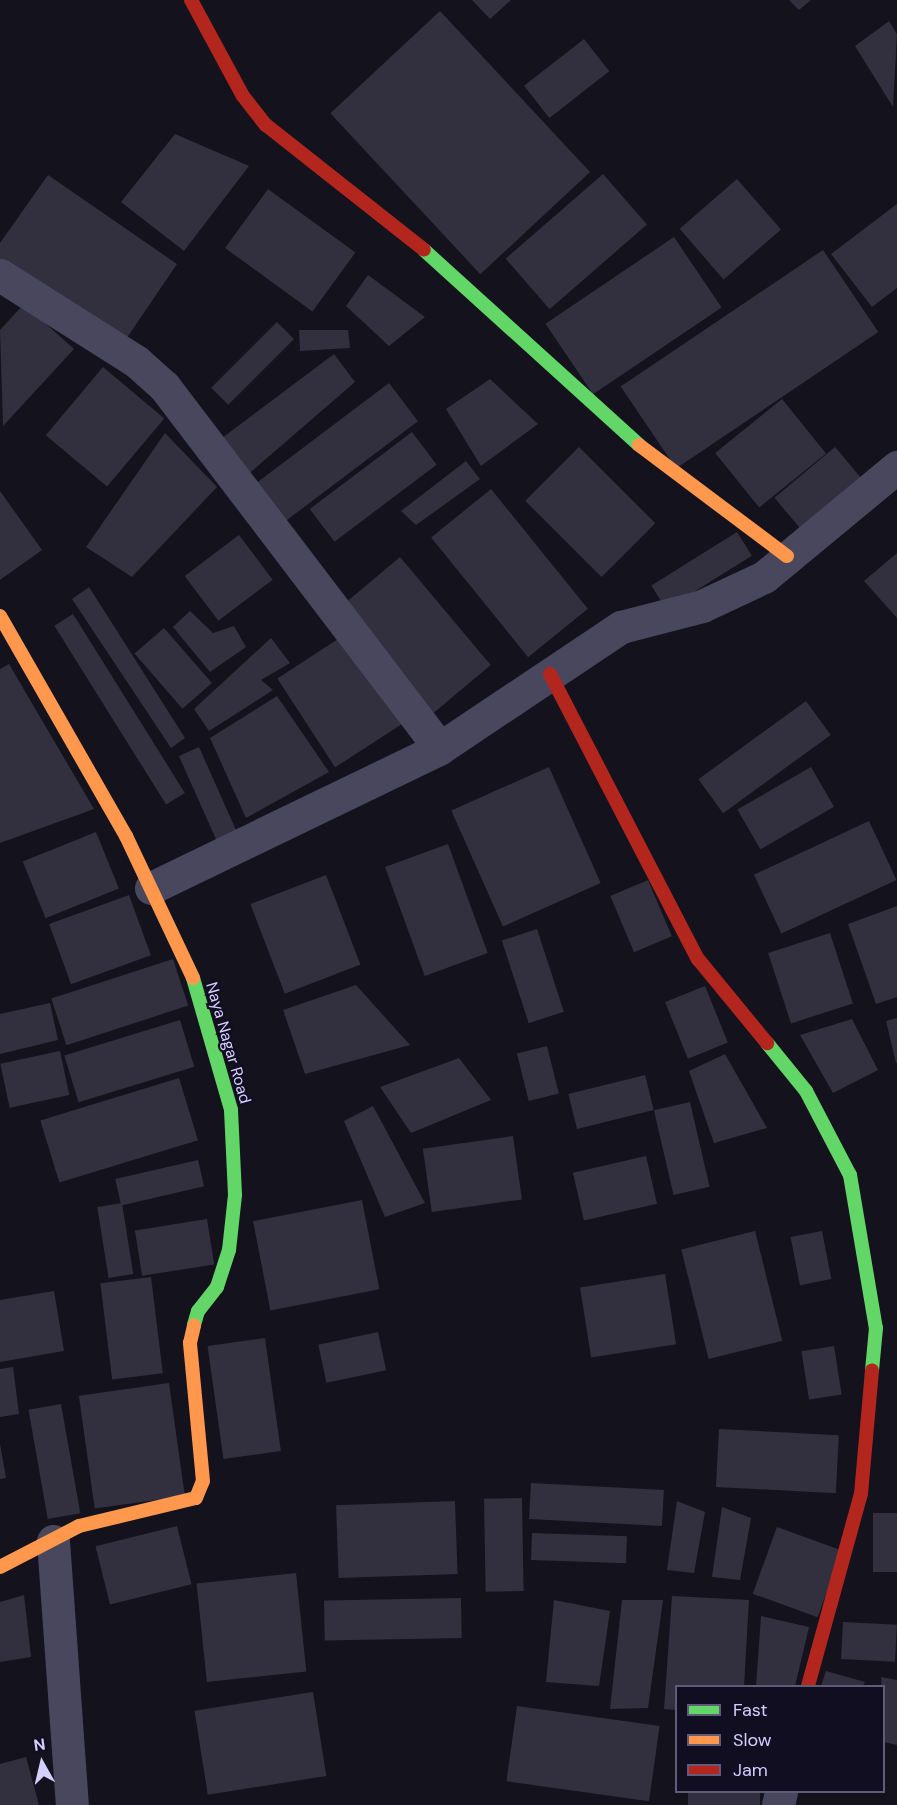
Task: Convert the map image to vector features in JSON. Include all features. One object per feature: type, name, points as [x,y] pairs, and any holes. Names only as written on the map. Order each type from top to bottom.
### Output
[{"type":"street","points":[[191,0],[243,96],[266,125],[484,300],[605,419],[787,556]]},
{"type":"street","points":[[0,275],[137,362],[164,386],[440,748]]},
{"type":"street","points":[[0,616],[151,888],[440,748],[621,627],[702,606],[764,577],[897,467]]},
{"type":"street","points":[[550,674],[698,959],[806,1091],[850,1175],[876,1328],[861,1494],[808,1685]]},
{"type":"street","name":"Naya Nagar Road","points":[[0,1567],[78,1526],[196,1498],[203,1481],[190,1343],[198,1311],[217,1287],[229,1250],[235,1194],[231,1110],[201,996],[151,888]]},
{"type":"street","points":[[53,1541],[72,1805]]},
{"type":"building","points":[[472,0],[511,0],[490,19]]},
{"type":"building","points":[[789,0],[811,0],[799,10]]},
{"type":"building","points":[[440,11],[590,172],[480,274],[330,113]]},
{"type":"building","points":[[889,21],[897,34],[893,107],[855,46]]},
{"type":"building","points":[[584,39],[609,71],[549,118],[524,86]]},
{"type":"building","points":[[175,134],[249,166],[184,251],[121,202]]},
{"type":"building","points":[[603,174],[647,225],[550,309],[506,259]]},
{"type":"building","points":[[48,175],[177,264],[122,345],[0,261],[0,243]]},
{"type":"building","points":[[737,179],[781,230],[724,279],[680,229]]},
{"type":"building","points":[[268,189],[355,252],[312,312],[225,248]]},
{"type":"building","points":[[897,204],[897,288],[872,307],[831,254]]},
{"type":"building","points":[[674,237],[722,307],[593,394],[545,324]]},
{"type":"building","points":[[823,250],[878,332],[676,469],[621,386]]},
{"type":"building","points":[[368,275],[425,317],[389,346],[346,306]]},
{"type":"building","points":[[24,304],[74,349],[3,426],[0,330]]},
{"type":"building","points":[[277,322],[294,339],[228,405],[211,388]]},
{"type":"building","points":[[299,330],[348,330],[350,348],[300,351]]},
{"type":"building","points":[[334,354],[355,382],[244,478],[214,444]]},
{"type":"building","points":[[103,367],[164,418],[107,487],[46,435]]},
{"type":"building","points":[[490,379],[538,424],[481,466],[446,409]]},
{"type":"building","points":[[389,383],[418,421],[279,526],[250,488]]},
{"type":"building","points":[[782,399],[826,453],[759,508],[715,453]]},
{"type":"building","points":[[412,432],[437,465],[334,542],[310,509]]},
{"type":"building","points":[[165,433],[217,487],[132,577],[86,547]]},
{"type":"building","points":[[579,447],[655,523],[602,577],[525,501]]},
{"type":"building","points":[[835,447],[868,487],[808,538],[774,498]]},
{"type":"building","points":[[466,461],[480,479],[416,525],[401,511]]},
{"type":"building","points":[[491,489],[588,609],[528,657],[431,537]]},
{"type":"building","points":[[0,491],[42,550],[0,580]]},
{"type":"building","points":[[737,532],[752,556],[666,609],[651,586]]},
{"type":"building","points":[[239,535],[273,580],[218,621],[185,576]]},
{"type":"building","points":[[897,553],[897,618],[864,581]]},
{"type":"building","points":[[400,557],[491,665],[428,718],[337,610]]},
{"type":"building","points":[[89,587],[185,738],[171,748],[72,599]]},
{"type":"building","points":[[190,611],[213,633],[234,626],[246,647],[210,672],[173,627]]},
{"type":"building","points":[[73,614],[185,793],[166,805],[54,626]]},
{"type":"building","points":[[164,628],[212,683],[182,709],[135,654]]},
{"type":"building","points":[[352,630],[410,719],[335,767],[277,678]]},
{"type":"building","points":[[271,638],[290,663],[261,680],[273,690],[209,731],[194,709]]},
{"type":"building","points":[[9,664],[94,809],[0,843],[0,669]]},
{"type":"building","points":[[277,696],[329,772],[246,818],[210,738]]},
{"type":"building","points":[[806,701],[831,735],[723,813],[698,779]]},
{"type":"building","points":[[199,747],[241,841],[221,850],[179,756]]},
{"type":"building","points":[[549,767],[601,883],[503,927],[451,811]]},
{"type":"building","points":[[811,767],[834,807],[760,849],[737,810]]},
{"type":"building","points":[[869,821],[896,880],[781,934],[754,875]]},
{"type":"building","points":[[96,832],[119,889],[46,918],[23,862]]},
{"type":"building","points":[[448,844],[488,953],[425,976],[385,867]]},
{"type":"building","points":[[326,875],[360,965],[285,994],[250,904]]},
{"type":"building","points":[[648,880],[672,936],[634,952],[610,896]]},
{"type":"building","points":[[129,895],[151,955],[71,984],[49,924]]},
{"type":"building","points":[[897,906],[897,997],[876,1004],[848,924]]},
{"type":"building","points":[[537,929],[564,1012],[529,1023],[502,940]]},
{"type":"building","points":[[830,933],[853,1003],[791,1023],[768,953]]},
{"type":"building","points":[[173,959],[188,1006],[66,1045],[51,999]]},
{"type":"building","points":[[356,985],[410,1045],[305,1074],[283,1010]]},
{"type":"building","points":[[705,986],[728,1043],[688,1059],[665,1002]]},
{"type":"building","points":[[50,1003],[58,1040],[0,1054],[0,1014]]},
{"type":"building","points":[[897,1018],[897,1063],[896,1063],[886,1021]]},
{"type":"building","points":[[852,1019],[878,1070],[833,1093],[800,1035]]},
{"type":"building","points":[[180,1020],[194,1067],[79,1102],[64,1055]]},
{"type":"building","points":[[547,1046],[559,1094],[529,1101],[517,1053]]},
{"type":"building","points":[[60,1051],[69,1095],[10,1108],[0,1064]]},
{"type":"building","points":[[725,1054],[767,1128],[714,1143],[689,1071]]},
{"type":"building","points":[[459,1058],[491,1100],[411,1133],[380,1087]]},
{"type":"building","points":[[645,1075],[654,1110],[577,1129],[568,1094]]},
{"type":"building","points":[[179,1078],[198,1140],[59,1183],[40,1120]]},
{"type":"building","points":[[690,1102],[710,1187],[674,1195],[654,1110]]},
{"type":"building","points":[[373,1106],[425,1203],[385,1217],[344,1121]]},
{"type":"building","points":[[513,1136],[522,1199],[432,1212],[423,1149]]},
{"type":"building","points":[[646,1156],[657,1204],[584,1221],[573,1173]]},
{"type":"building","points":[[198,1160],[204,1186],[121,1205],[115,1179]]},
{"type":"building","points":[[362,1200],[379,1289],[270,1311],[253,1221]]},
{"type":"building","points":[[122,1203],[133,1274],[109,1278],[97,1207]]},
{"type":"building","points":[[207,1219],[214,1264],[142,1276],[135,1230]]},
{"type":"building","points":[[755,1231],[782,1341],[709,1359],[681,1249]]},
{"type":"building","points":[[822,1231],[831,1279],[800,1285],[791,1237]]},
{"type":"building","points":[[665,1274],[676,1344],[591,1358],[580,1287]]},
{"type":"building","points":[[151,1277],[163,1373],[112,1379],[100,1283]]},
{"type":"building","points":[[54,1291],[64,1351],[0,1362],[0,1300]]},
{"type":"building","points":[[378,1332],[386,1370],[326,1383],[318,1345]]},
{"type":"building","points":[[265,1338],[281,1451],[223,1459],[208,1346]]},
{"type":"building","points":[[834,1346],[842,1394],[809,1400],[801,1351]]},
{"type":"building","points":[[13,1367],[19,1414],[0,1417],[0,1369]]},
{"type":"building","points":[[169,1383],[185,1496],[95,1509],[79,1396]]},
{"type":"building","points":[[61,1404],[80,1513],[48,1519],[29,1410]]},
{"type":"building","points":[[719,1429],[839,1435],[836,1493],[716,1487]]},
{"type":"building","points":[[0,1444],[6,1478],[0,1479]]},
{"type":"building","points":[[531,1483],[664,1490],[662,1526],[529,1519]]},
{"type":"building","points":[[522,1498],[524,1591],[486,1592],[484,1499]]},
{"type":"building","points":[[455,1501],[458,1574],[339,1578],[336,1505]]},
{"type":"building","points":[[677,1501],[705,1512],[694,1573],[667,1570]]},
{"type":"building","points":[[722,1507],[751,1518],[740,1580],[712,1577]]},
{"type":"building","points":[[873,1513],[897,1513],[897,1572],[873,1572]]},
{"type":"building","points":[[177,1526],[192,1584],[110,1605],[95,1546]]},
{"type":"building","points":[[777,1527],[842,1551],[818,1617],[753,1594]]},
{"type":"building","points":[[532,1533],[627,1536],[626,1563],[531,1560]]},
{"type":"building","points":[[296,1573],[306,1671],[207,1682],[197,1583]]},
{"type":"building","points":[[24,1595],[31,1657],[0,1662],[0,1602]]},
{"type":"building","points":[[672,1596],[749,1600],[744,1685],[675,1685],[675,1710],[664,1709]]},
{"type":"building","points":[[461,1598],[462,1638],[325,1640],[324,1600]]},
{"type":"building","points":[[554,1600],[610,1611],[599,1686],[546,1682]]},
{"type":"building","points":[[622,1600],[663,1600],[648,1708],[610,1709]]},
{"type":"building","points":[[761,1616],[809,1627],[795,1685],[756,1685]]},
{"type":"building","points":[[843,1622],[897,1625],[895,1662],[841,1659]]},
{"type":"building","points":[[826,1671],[865,1682],[864,1685],[821,1685]]},
{"type":"building","points":[[881,1677],[897,1680],[897,1745],[885,1742],[885,1685],[881,1685]]},
{"type":"building","points":[[313,1692],[326,1776],[208,1795],[194,1711]]},
{"type":"building","points":[[517,1706],[660,1726],[649,1801],[506,1781]]},
{"type":"building","points":[[26,1757],[39,1805],[0,1805],[0,1764]]},
{"type":"building","points":[[688,1793],[760,1793],[760,1805],[688,1805]]},
{"type":"traffic: fast","points":[[424,250],[639,445]]},
{"type":"traffic: fast","points":[[193,978],[231,1110],[235,1195],[229,1250],[217,1287],[198,1311],[194,1325]]},
{"type":"traffic: fast","points":[[767,1043],[806,1091],[850,1175],[876,1328],[872,1370]]},
{"type":"traffic: slow","points":[[639,445],[787,556]]},
{"type":"traffic: slow","points":[[0,616],[126,836],[193,978]]},
{"type":"traffic: slow","points":[[0,1567],[79,1526],[196,1498],[203,1481],[190,1343],[194,1325]]},
{"type":"traffic: jam","points":[[191,0],[243,96],[266,125],[424,250]]},
{"type":"traffic: jam","points":[[550,674],[698,959],[767,1043]]},
{"type":"traffic: jam","points":[[808,1685],[861,1494],[872,1370]]}]
